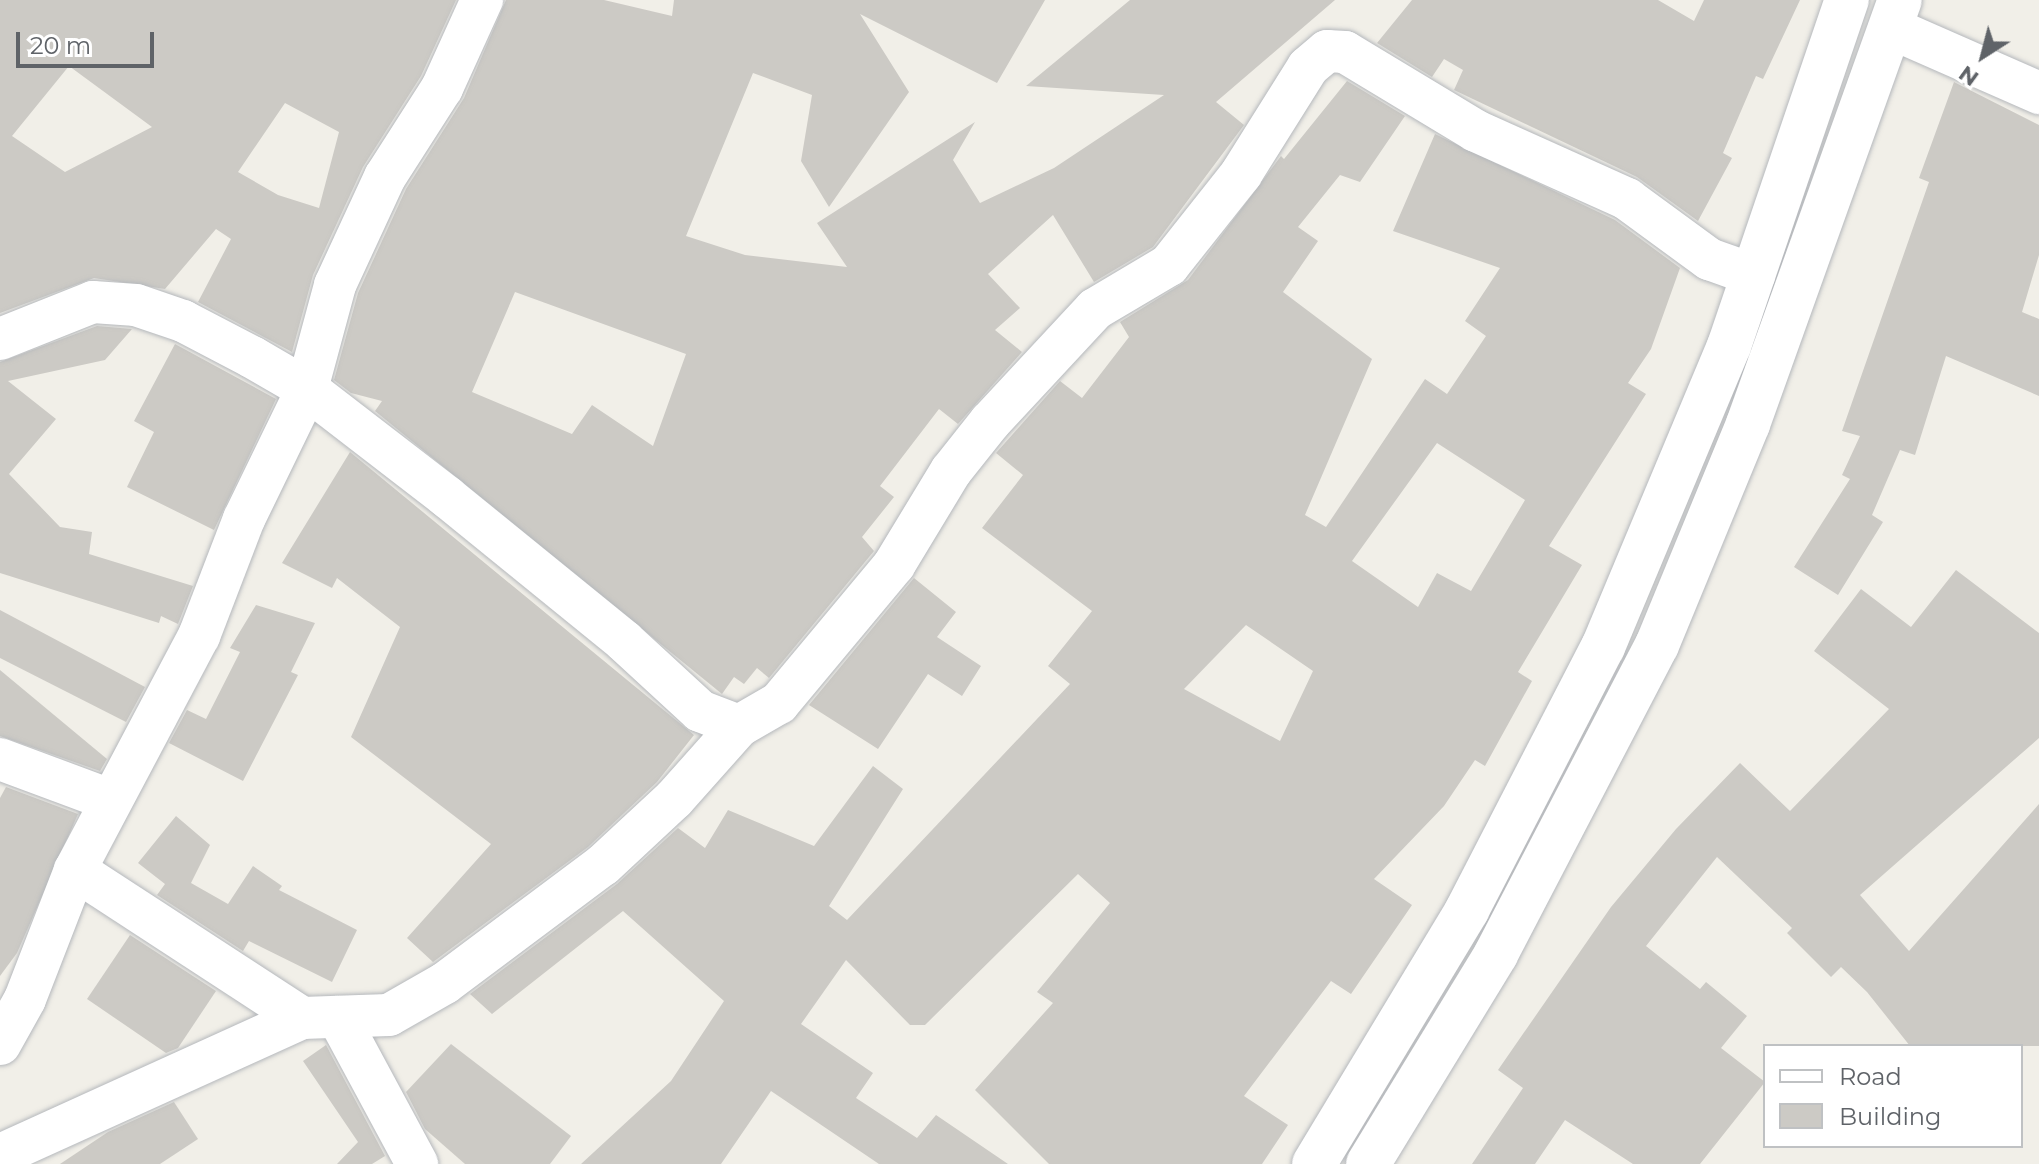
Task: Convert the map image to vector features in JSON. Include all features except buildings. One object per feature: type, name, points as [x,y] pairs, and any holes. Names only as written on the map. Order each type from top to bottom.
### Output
[{"type":"street","points":[[0,1044],[25,999],[75,870],[199,636],[244,519],[307,389],[335,285],[385,177],[442,88],[482,0]]},
{"type":"street","points":[[1314,1164],[1467,910],[1603,647],[1689,446],[1754,275],[1847,0]]},
{"type":"street","points":[[1368,1164],[1496,954],[1657,645],[1748,424],[1896,14],[2039,93]]},
{"type":"street","points":[[0,1155],[320,1018],[389,1015],[445,983],[603,865],[674,799],[739,726],[779,703],[894,565],[951,471],[1036,370],[1095,309],[1169,265],[1241,174],[1308,67],[1327,51],[1345,52],[1476,131],[1627,199],[1709,259],[1754,275]]},
{"type":"street","points":[[0,339],[93,302],[136,305],[183,321],[307,389],[553,581],[700,711],[739,726]]},
{"type":"street","points":[[0,759],[110,800]]},
{"type":"street","points":[[75,870],[320,1018],[417,1164]]}]
